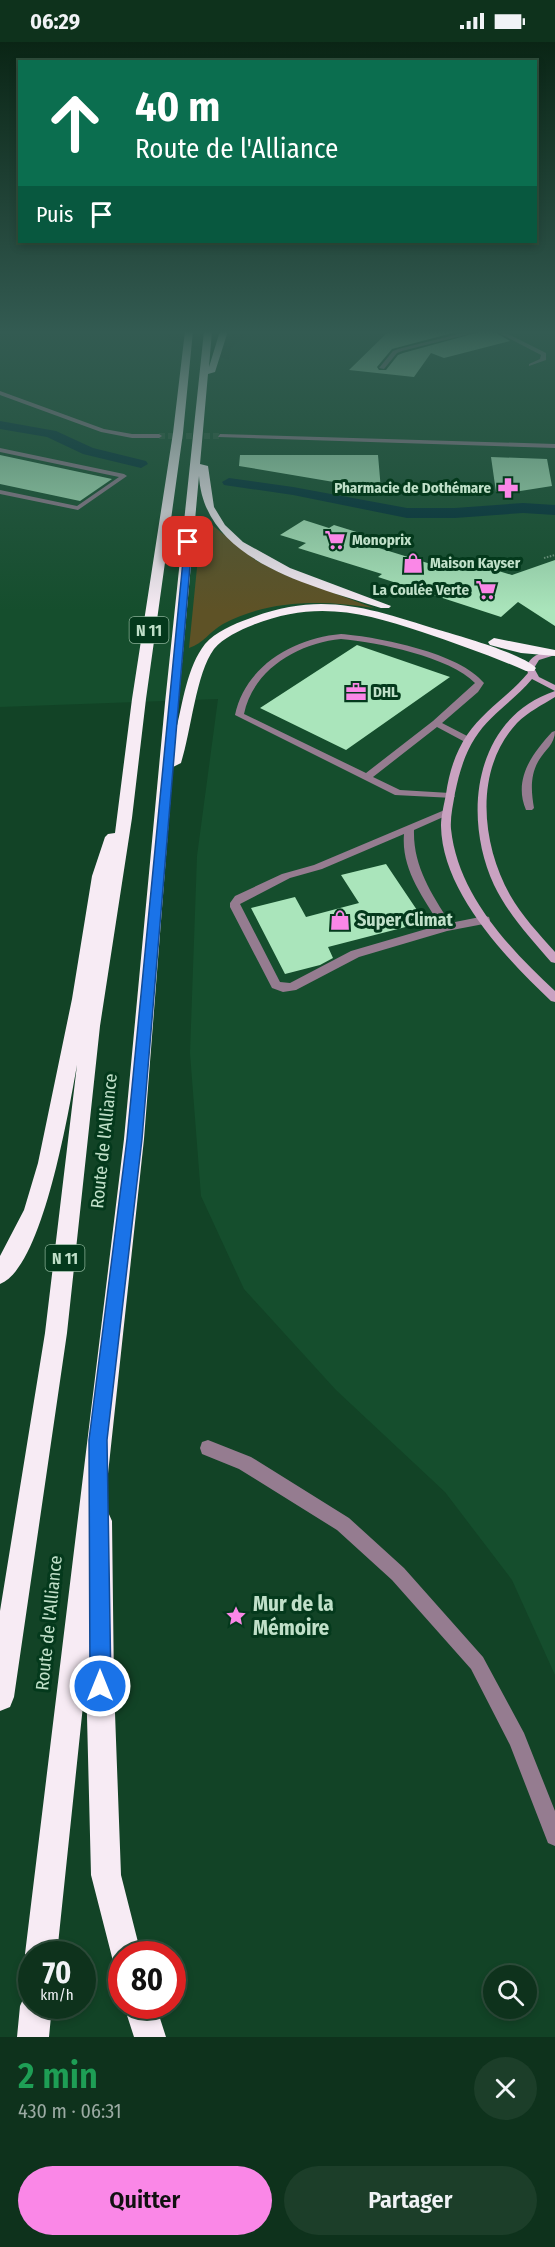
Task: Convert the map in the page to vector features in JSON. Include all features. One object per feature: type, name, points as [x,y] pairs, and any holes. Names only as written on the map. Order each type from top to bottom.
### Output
[{"type":"highway","name":"Route de l'Alliance","points":[[0,1697],[56,1333],[91,1026],[125,818],[139,699],[179,424]]},
{"type":"highway","name":"Route de l'Alliance","points":[[42,1941],[134,1139],[199,424]]},
{"type":"highway","points":[[197,450],[202,465],[208,505],[228,534],[255,554],[299,575],[407,613],[505,645],[553,653]]},
{"type":"highway","points":[[166,784],[181,744],[201,660],[210,646],[221,637],[256,619],[272,614],[310,609],[366,611],[477,646],[531,671]]},
{"type":"highway","points":[[0,1274],[20,1244],[32,1214],[51,1149],[81,1002],[102,873],[111,840],[125,818]]},
{"type":"highway","points":[[98,1440],[100,1686],[106,1875],[122,1941]]},
{"type":"highway","points":[[33,2037],[35,2019]]},
{"type":"highway","points":[[144,2019],[150,2037]]},
{"type":"main road","points":[[553,653],[538,657],[530,664],[531,671],[541,682],[555,688]]},
{"type":"main road","points":[[531,671],[517,691],[499,705],[468,740],[453,773],[446,829],[453,858],[464,885],[485,920],[528,973],[555,998]]},
{"type":"main road","points":[[555,694],[530,708],[513,723],[502,737],[485,776],[480,814],[486,848],[497,882],[514,911],[555,959]]},
{"type":"street","points":[[84,424],[103,431],[132,436],[159,436]]},
{"type":"street","points":[[220,436],[555,446]]},
{"type":"street","points":[[0,450],[124,476],[78,508],[0,492]]},
{"type":"street","points":[[367,777],[436,723],[475,690],[480,683],[475,677],[451,663],[384,642],[335,636],[313,639],[286,651],[258,675],[241,704],[239,716],[398,793],[450,796]]},
{"type":"street","points":[[436,723],[468,740]]},
{"type":"street","points":[[529,808],[524,787],[528,772],[537,755],[555,734]]},
{"type":"street","points":[[447,812],[318,867],[286,876],[239,899],[235,907],[276,985],[283,988],[292,987],[355,954],[447,927],[485,920]]},
{"type":"street","points":[[409,830],[406,846],[417,876],[426,895],[447,927]]},
{"type":"street","points":[[208,1448],[245,1463],[343,1524],[398,1574],[477,1663],[517,1740],[555,1836]]},
{"type":"path","points":[[544,558],[555,555]]},
{"type":"shaded area","points":[[0,424],[555,424],[555,1675],[512,1580],[445,1492],[336,1390],[244,1289],[201,1196],[190,1053],[197,856],[218,699],[0,707]]},
{"type":"shaded area","points":[[202,517],[257,561],[285,575],[374,608],[316,603],[259,610],[223,624],[198,644],[189,648]]},
{"type":"building","points":[[0,455],[112,479],[80,501],[0,484]]},
{"type":"building","points":[[240,455],[378,455],[381,490],[239,466]]},
{"type":"building","points":[[491,457],[547,459],[552,486],[514,492],[496,492]]},
{"type":"building","name":"La Coulée Verte","points":[[304,520],[329,528],[334,525],[376,538],[366,544],[434,565],[440,561],[462,567],[469,562],[512,575],[555,560],[555,626],[518,602],[501,617],[378,577],[382,574],[298,548],[306,543],[280,535]]},
{"type":"building","name":"DHL","points":[[357,645],[450,677],[346,750],[260,708]]},
{"type":"building","name":"Super Climat","points":[[386,864],[425,922],[328,947],[333,958],[320,965],[285,974],[251,908],[295,897],[306,917],[359,903],[341,875]]},
{"type":"waterway","points":[[0,425],[51,434],[88,451],[141,464]]},
{"type":"waterway","points":[[229,482],[293,491],[407,513],[455,513],[523,508],[555,510]]},
{"type":"tunnel","points":[[159,436],[220,436]]},
{"type":"place","name":"Pharmacie de Dothémare","points":[[508,488]]},
{"type":"place","name":"Monoprix","points":[[335,540]]},
{"type":"place","name":"Maison Kayser","points":[[413,563]]},
{"type":"place","name":"La Coulée Verte","points":[[486,590]]},
{"type":"place","name":"DHL","points":[[356,692]]},
{"type":"place","name":"Super Climat","points":[[340,920]]},
{"type":"place","name":"Mur de la Mémoire","points":[[236,1616]]},
{"type":"route","points":[[100,1686],[98,1440],[134,1139],[188,542]]}]
